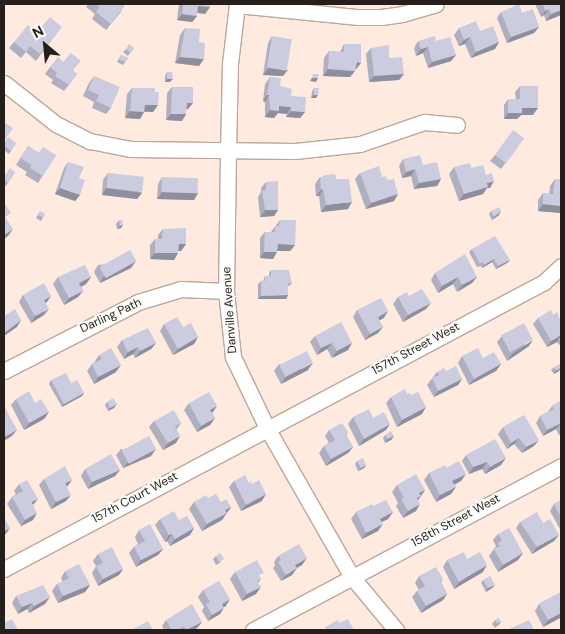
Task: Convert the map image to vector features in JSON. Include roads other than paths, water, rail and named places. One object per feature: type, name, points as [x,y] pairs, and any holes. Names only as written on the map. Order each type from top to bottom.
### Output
[{"type":"street","points":[[237,4],[358,17],[381,17],[402,14],[436,4]]},
{"type":"street","name":"Danville Avenue","points":[[237,4],[230,64],[226,291],[232,357],[267,428],[352,577],[396,630]]},
{"type":"street","points":[[4,83],[56,124],[90,141],[130,149],[294,152],[332,148],[384,137],[424,122],[457,126]]},
{"type":"street","name":"157th Street West","points":[[267,428],[544,282],[561,266]]},
{"type":"street","name":"Darling Path","points":[[4,371],[138,302],[182,289],[226,291]]},
{"type":"street","name":"157th Court West","points":[[4,569],[267,428]]},
{"type":"street","name":"158th Street West","points":[[253,630],[561,466]]}]
